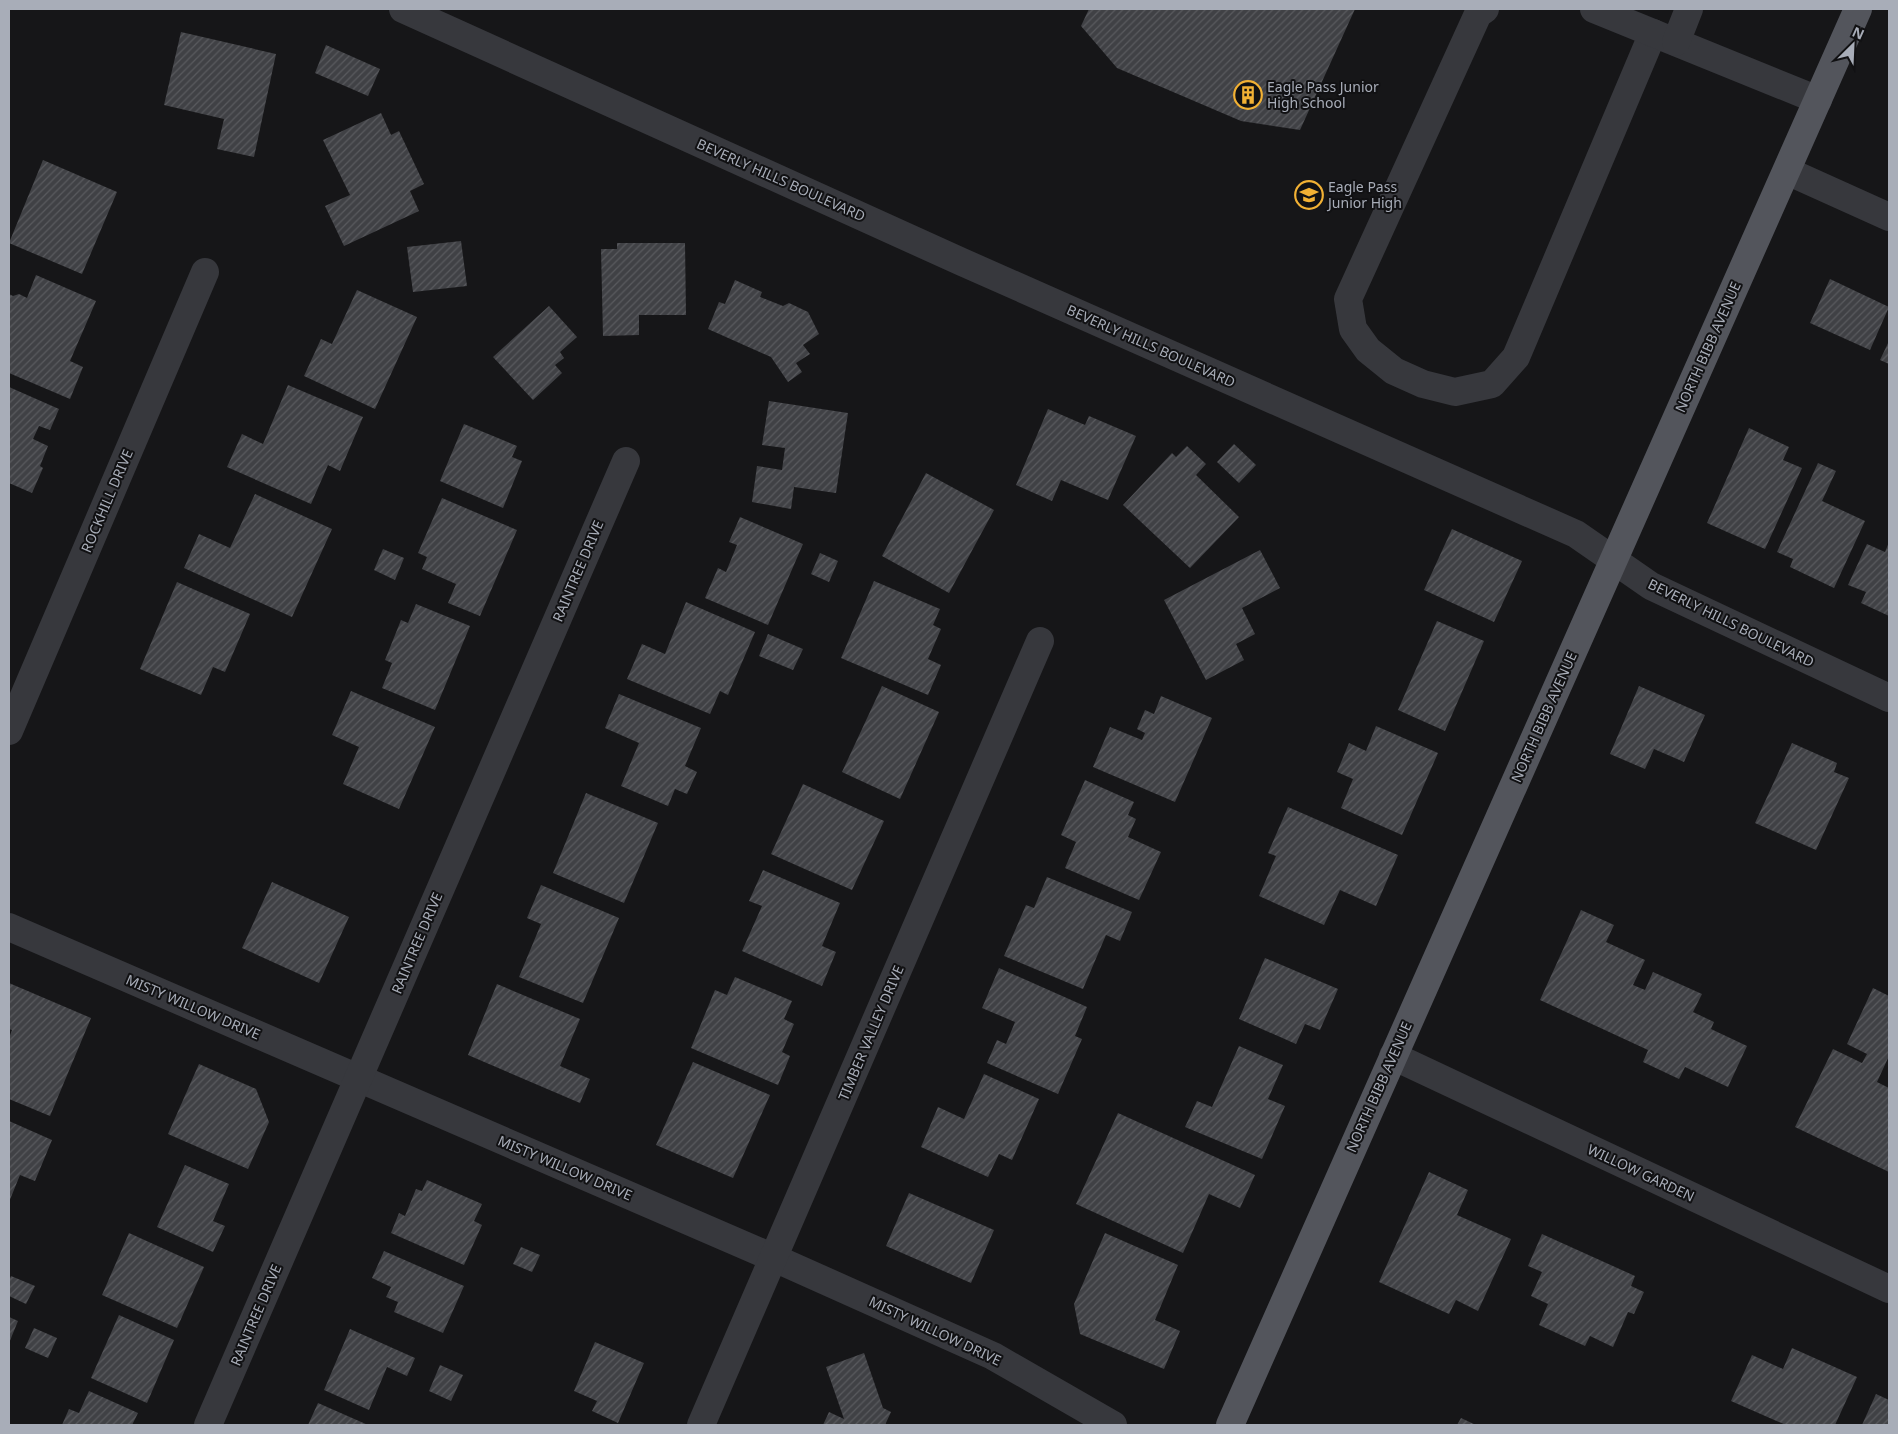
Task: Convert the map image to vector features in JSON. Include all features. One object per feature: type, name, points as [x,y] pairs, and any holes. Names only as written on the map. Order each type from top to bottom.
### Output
[{"type":"main road","name":"NORTH BIBB AVENUE","points":[[1230,1425],[1858,9]]},
{"type":"street","name":"BEVERLY HILLS BOULEVARD","points":[[403,9],[953,258],[1576,534],[1651,586],[1889,698]]},
{"type":"street","points":[[1485,9],[1478,14],[1348,299],[1353,329],[1368,350],[1394,371],[1424,384],[1455,392],[1492,384],[1516,357],[1664,37],[1689,9]]},
{"type":"street","points":[[1594,9],[1818,100]]},
{"type":"street","points":[[1787,171],[1889,218]]},
{"type":"street","name":"ROCKHILL DRIVE","points":[[9,731],[205,272]]},
{"type":"street","name":"RAINTREE DRIVE","points":[[208,1425],[626,461]]},
{"type":"street","name":"TIMBER VALLEY DRIVE","points":[[701,1425],[1040,640]]},
{"type":"street","name":"MISTY WILLOW DRIVE","points":[[9,927],[774,1258],[993,1356],[1113,1425]]},
{"type":"street","name":"WILLOW GARDEN","points":[[1393,1056],[1889,1289]]},
{"type":"building","name":"Eagle Pass Junior High School","points":[[1089,9],[1355,9],[1300,130],[1241,121],[1117,68],[1081,26]]},
{"type":"building","points":[[181,32],[276,54],[254,157],[217,149],[224,119],[164,105]]},
{"type":"building","points":[[326,45],[380,69],[368,96],[315,73]]},
{"type":"building","points":[[381,113],[391,135],[399,131],[424,184],[410,191],[419,211],[344,246],[325,206],[350,195],[323,140]]},
{"type":"building","points":[[43,160],[117,192],[82,274],[9,243]]},
{"type":"building","points":[[461,241],[467,286],[413,292],[407,247]]},
{"type":"building","points":[[617,243],[685,243],[686,315],[639,315],[639,335],[603,336],[601,249],[617,249]]},
{"type":"building","points":[[36,275],[96,301],[70,361],[83,367],[70,399],[9,373],[9,294],[13,296],[19,294],[27,298]]},
{"type":"building","points":[[1830,279],[1889,307],[1870,350],[1810,323]]},
{"type":"building","points":[[735,280],[762,292],[760,297],[783,306],[789,303],[808,312],[819,334],[803,345],[810,354],[796,363],[802,372],[788,382],[771,357],[708,329],[719,302],[725,304]]},
{"type":"building","points":[[357,290],[417,317],[375,409],[304,376],[321,339],[332,344]]},
{"type":"building","points":[[549,306],[577,337],[560,352],[564,358],[555,365],[562,373],[533,400],[493,357]]},
{"type":"building","points":[[1889,341],[1889,364],[1880,360]]},
{"type":"building","points":[[288,385],[363,417],[340,471],[328,465],[311,504],[227,467],[242,434],[263,444]]},
{"type":"building","points":[[9,387],[59,409],[50,430],[39,426],[33,439],[48,446],[40,466],[43,468],[32,493],[9,483]]},
{"type":"building","points":[[769,401],[848,413],[836,493],[794,487],[791,509],[752,502],[757,466],[782,470],[785,448],[762,445]]},
{"type":"building","points":[[1048,409],[1085,425],[1089,416],[1136,436],[1108,500],[1061,480],[1052,501],[1016,485]]},
{"type":"building","points":[[464,424],[517,446],[512,457],[522,461],[503,508],[440,481]]},
{"type":"building","points":[[1749,428],[1789,447],[1783,460],[1802,468],[1765,549],[1707,523]]},
{"type":"building","points":[[1234,444],[1256,465],[1239,483],[1217,462]]},
{"type":"building","points":[[1187,446],[1206,464],[1196,475],[1239,517],[1190,568],[1123,505],[1172,453],[1176,457]]},
{"type":"building","points":[[1818,463],[1836,471],[1822,501],[1865,521],[1834,588],[1790,567],[1793,559],[1777,552]]},
{"type":"building","points":[[926,473],[994,510],[949,593],[882,556]]},
{"type":"building","points":[[255,494],[332,529],[292,617],[184,568],[199,534],[230,548]]},
{"type":"building","points":[[442,498],[517,530],[480,616],[448,603],[456,584],[422,569],[427,557],[418,553]]},
{"type":"building","points":[[740,517],[803,544],[768,625],[705,598],[718,568],[726,572],[737,545],[729,542]]},
{"type":"building","points":[[1452,529],[1522,561],[1494,622],[1424,590]]},
{"type":"building","points":[[1889,542],[1889,616],[1861,603],[1866,592],[1848,585],[1867,544],[1885,552]]},
{"type":"building","points":[[383,549],[404,558],[395,580],[374,570]]},
{"type":"building","points":[[1260,550],[1280,588],[1242,608],[1255,634],[1236,644],[1244,660],[1206,680],[1164,600]]},
{"type":"building","points":[[820,553],[838,561],[829,582],[811,574]]},
{"type":"building","points":[[874,581],[940,609],[933,625],[941,629],[928,659],[941,665],[928,695],[841,658]]},
{"type":"building","points":[[177,582],[250,614],[225,672],[213,667],[201,695],[140,669]]},
{"type":"building","points":[[686,602],[755,632],[728,695],[720,691],[710,714],[627,679],[642,644],[665,654]]},
{"type":"building","points":[[416,604],[470,626],[435,710],[382,688],[392,663],[385,660],[401,620],[408,623]]},
{"type":"building","points":[[1437,621],[1484,641],[1445,731],[1398,710]]},
{"type":"building","points":[[768,634],[803,649],[793,670],[759,656]]},
{"type":"building","points":[[882,686],[939,712],[900,799],[842,772]]},
{"type":"building","points":[[1639,686],[1705,715],[1684,762],[1654,749],[1645,769],[1610,754]]},
{"type":"building","points":[[351,691],[435,727],[399,809],[343,784],[359,747],[332,735]]},
{"type":"building","points":[[619,694],[701,728],[685,766],[697,772],[687,794],[675,789],[668,806],[621,786],[639,743],[605,728]]},
{"type":"building","points":[[1161,696],[1212,718],[1175,802],[1093,767],[1110,727],[1142,740],[1145,733],[1137,729],[1145,710],[1154,714]]},
{"type":"building","points":[[1376,726],[1438,753],[1402,835],[1341,808],[1353,779],[1337,772],[1349,743],[1366,751]]},
{"type":"building","points":[[1792,743],[1837,763],[1834,772],[1849,778],[1816,850],[1755,823]]},
{"type":"building","points":[[1085,780],[1134,802],[1128,815],[1136,819],[1128,837],[1161,852],[1139,900],[1065,868],[1076,842],[1061,835]]},
{"type":"building","points":[[803,784],[884,821],[852,890],[771,854]]},
{"type":"building","points":[[586,793],[658,823],[624,903],[553,873]]},
{"type":"building","points":[[1288,807],[1398,855],[1376,906],[1340,890],[1324,925],[1259,896],[1276,856],[1268,853]]},
{"type":"building","points":[[763,870],[840,903],[822,946],[836,952],[822,986],[742,951],[762,906],[749,901]]},
{"type":"building","points":[[1047,877],[1132,912],[1120,941],[1106,935],[1083,989],[1004,956],[1026,905],[1034,908]]},
{"type":"building","points":[[272,882],[349,917],[319,983],[242,948]]},
{"type":"building","points":[[541,885],[619,918],[583,1003],[519,977],[541,924],[527,918]]},
{"type":"building","points":[[1581,910],[1614,925],[1606,942],[1645,960],[1633,985],[1645,990],[1653,972],[1702,994],[1693,1012],[1714,1022],[1711,1029],[1747,1046],[1728,1087],[1685,1067],[1679,1079],[1643,1062],[1648,1050],[1540,1000]]},
{"type":"building","points":[[1265,958],[1338,989],[1320,1030],[1305,1024],[1296,1044],[1239,1019]]},
{"type":"building","points":[[999,968],[1087,1007],[1075,1036],[1082,1039],[1058,1094],[987,1063],[997,1040],[1006,1044],[1015,1022],[982,1008]]},
{"type":"building","points":[[735,977],[792,1001],[784,1019],[794,1024],[782,1052],[790,1056],[778,1085],[691,1048],[715,990],[727,995]]},
{"type":"building","points":[[9,983],[91,1018],[50,1116],[9,1099],[9,1038],[12,1030],[9,1029]]},
{"type":"building","points":[[497,984],[580,1019],[560,1066],[590,1079],[580,1103],[468,1055]]},
{"type":"building","points":[[1873,988],[1889,996],[1889,1056],[1877,1082],[1889,1088],[1889,1172],[1795,1127],[1833,1049],[1862,1063],[1867,1054],[1847,1044]]},
{"type":"building","points":[[1239,1046],[1283,1065],[1268,1099],[1285,1106],[1262,1159],[1185,1127],[1197,1101],[1212,1107]]},
{"type":"building","points":[[693,1062],[770,1095],[733,1178],[656,1145]]},
{"type":"building","points":[[199,1064],[256,1089],[269,1122],[248,1169],[168,1134]]},
{"type":"building","points":[[984,1074],[1039,1099],[1012,1160],[999,1154],[988,1177],[921,1147],[938,1107],[964,1119]]},
{"type":"building","points":[[1118,1113],[1255,1175],[1240,1208],[1209,1194],[1183,1253],[1076,1204]]},
{"type":"building","points":[[9,1121],[52,1140],[35,1181],[20,1175],[9,1202]]},
{"type":"building","points":[[185,1165],[229,1184],[213,1221],[225,1226],[213,1252],[157,1227]]},
{"type":"building","points":[[1429,1172],[1468,1190],[1457,1215],[1511,1239],[1478,1311],[1456,1300],[1449,1314],[1379,1282]]},
{"type":"building","points":[[427,1180],[482,1204],[474,1221],[482,1225],[464,1265],[391,1233],[399,1213],[405,1216],[416,1189],[422,1191]]},
{"type":"building","points":[[909,1193],[994,1230],[971,1283],[886,1246]]},
{"type":"building","points":[[129,1233],[204,1267],[177,1328],[102,1295]]},
{"type":"building","points":[[1105,1233],[1178,1265],[1155,1320],[1180,1331],[1164,1369],[1080,1334],[1074,1304]]},
{"type":"building","points":[[1542,1234],[1635,1276],[1631,1286],[1644,1292],[1634,1314],[1628,1312],[1613,1347],[1590,1336],[1585,1346],[1539,1325],[1548,1304],[1531,1296],[1542,1272],[1528,1266]]},
{"type":"building","points":[[521,1247],[540,1255],[532,1272],[513,1264]]},
{"type":"building","points":[[384,1251],[464,1286],[443,1333],[394,1312],[398,1302],[386,1297],[391,1287],[372,1278]]},
{"type":"building","points":[[11,1276],[35,1286],[26,1304],[9,1296],[9,1280]]},
{"type":"building","points":[[119,1315],[174,1340],[147,1403],[91,1378]]},
{"type":"building","points":[[9,1317],[18,1321],[9,1343]]},
{"type":"building","points":[[34,1328],[57,1338],[48,1358],[25,1348]]},
{"type":"building","points":[[350,1329],[415,1358],[407,1376],[387,1367],[369,1410],[324,1390]]},
{"type":"building","points":[[595,1342],[644,1363],[618,1423],[592,1411],[597,1401],[574,1391]]},
{"type":"building","points":[[1792,1348],[1857,1377],[1835,1425],[1786,1425],[1731,1401],[1752,1355],[1783,1369]]},
{"type":"building","points":[[864,1353],[883,1408],[891,1412],[885,1425],[823,1425],[829,1412],[844,1419],[826,1367]]},
{"type":"building","points":[[440,1365],[463,1375],[451,1401],[429,1391]]},
{"type":"building","points":[[89,1391],[138,1413],[132,1425],[62,1425],[69,1409],[79,1413]]},
{"type":"building","points":[[1876,1394],[1889,1400],[1889,1425],[1862,1425]]},
{"type":"building","points":[[318,1403],[368,1425],[308,1425]]},
{"type":"building","points":[[1461,1418],[1476,1425],[1457,1425]]},
{"type":"place","name":"Eagle Pass Junior High School","points":[[1248,95]]},
{"type":"place","name":"Eagle Pass Junior High","points":[[1309,195]]}]
